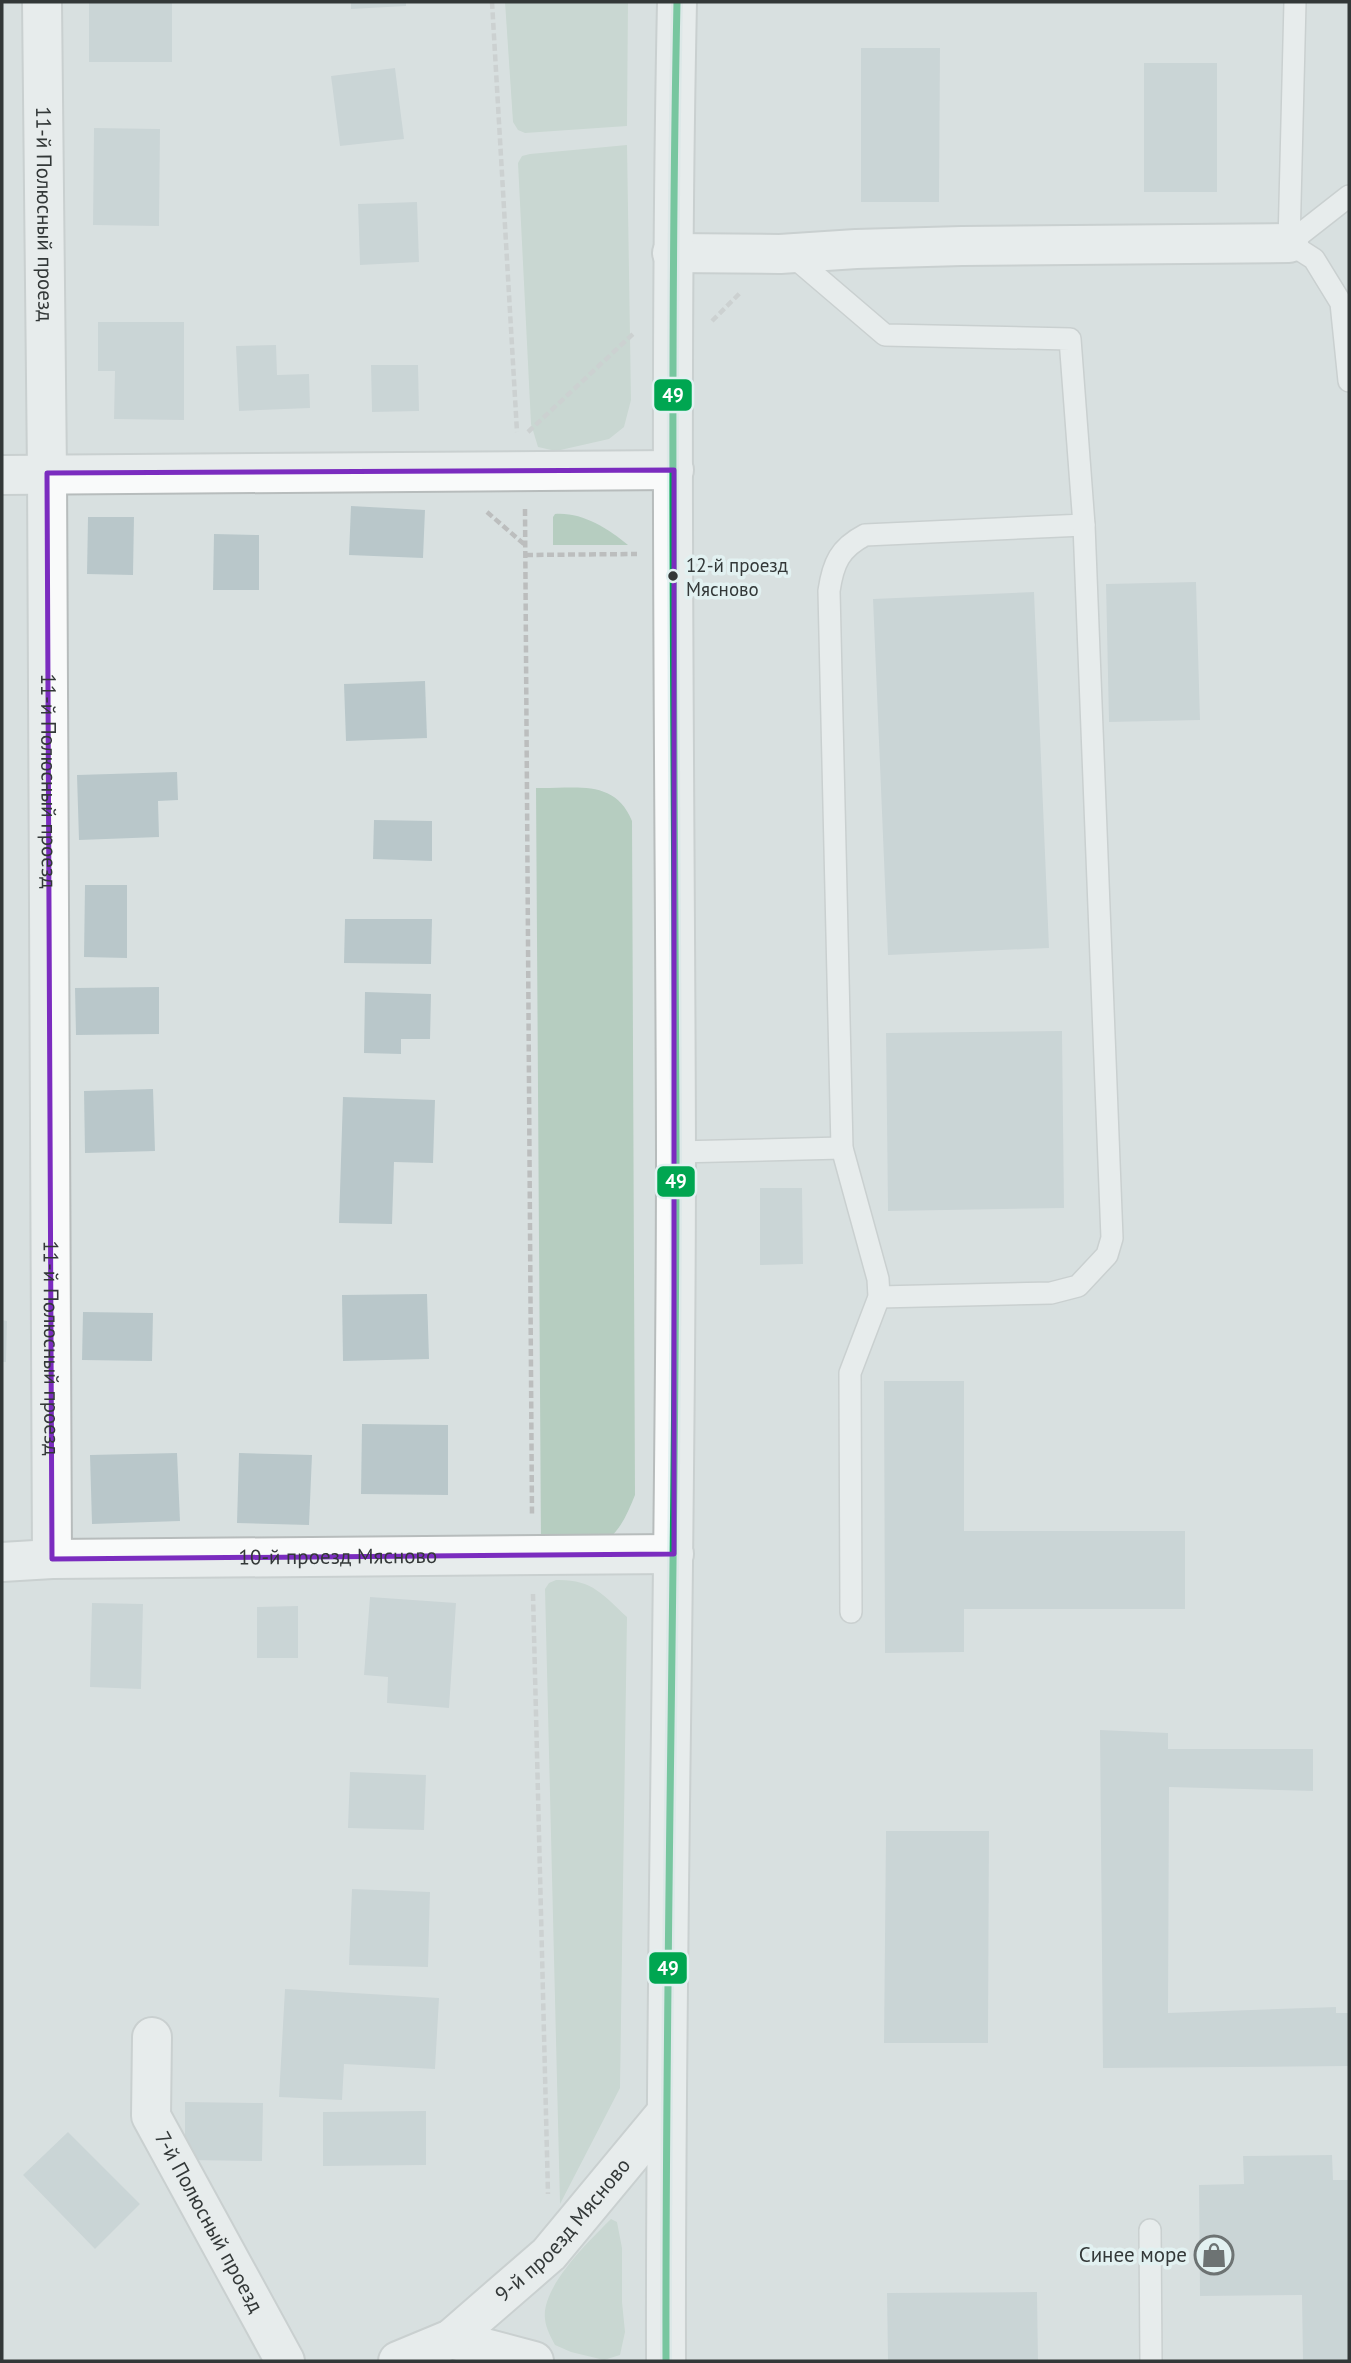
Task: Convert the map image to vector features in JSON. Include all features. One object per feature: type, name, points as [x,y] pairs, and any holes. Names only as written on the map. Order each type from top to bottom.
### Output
[{"type":"street","name":"11-й Полюсный проезд","points":[[42,2],[52,1559]]},
{"type":"street","points":[[666,2361],[676,1152],[672,253],[677,2]]},
{"type":"street","points":[[672,253],[1289,243]]},
{"type":"street","points":[[2,475],[674,470]]},
{"type":"street","name":"10-й проезд Мясново","points":[[2,1562],[52,1559],[674,1554]]},
{"type":"street","name":"7-й Полюсный проезд","points":[[152,2037],[151,2116],[285,2361]]},
{"type":"street","name":"9-й проезд Мясново","points":[[398,2361],[451,2339],[549,2255],[666,2113]]},
{"type":"street","points":[[451,2339],[534,2361]]},
{"type":"lane","points":[[1289,243],[1295,2]]},
{"type":"lane","points":[[1289,243],[1349,196]]},
{"type":"lane","points":[[1289,243],[1314,259],[1345,306],[1349,381]]},
{"type":"lane","points":[[789,253],[885,335],[1070,340],[1084,525],[1112,1238],[1107,1255],[1078,1286],[1051,1293],[879,1297]]},
{"type":"lane","points":[[851,1612],[850,1373],[879,1297],[878,1279],[842,1148],[829,591],[831,573],[848,544],[865,536],[1084,525]]},
{"type":"lane","points":[[676,1152],[842,1148]]},
{"type":"lane","points":[[1150,2230],[1151,2361]]},
{"type":"path","points":[[492,2],[517,442],[525,470],[532,1555],[549,2255]]},
{"type":"highlighted area","points":[[674,470],[674,1554],[52,1559],[47,473]]},
{"type":"green space","points":[[505,2],[628,2],[627,126],[525,133],[518,130],[513,122]]},
{"type":"green space","points":[[627,145],[631,400],[624,427],[609,439],[556,451],[538,447],[531,424],[518,163],[522,156],[530,154]]},
{"type":"green space","points":[[555,514],[594,522],[628,545],[553,545]]},
{"type":"green space","points":[[536,788],[579,788],[604,792],[625,807],[632,821],[635,1495],[621,1525],[607,1540],[541,1541]]},
{"type":"green space","points":[[556,1580],[588,1585],[627,1617],[620,2088],[560,2204],[545,1589],[549,1583]]},
{"type":"green space","points":[[611,2219],[617,2222],[622,2248],[625,2332],[620,2355],[604,2360],[555,2345],[545,2319],[546,2306],[558,2279],[579,2252]]},
{"type":"building","points":[[89,2],[172,2],[172,62],[89,62]]},
{"type":"building","points":[[351,2],[406,2],[406,6],[351,9]]},
{"type":"building","points":[[861,48],[940,48],[939,202],[861,202]]},
{"type":"building","points":[[1144,63],[1217,63],[1217,192],[1144,192]]},
{"type":"building","points":[[395,68],[404,139],[340,146],[331,76]]},
{"type":"building","points":[[94,128],[160,129],[159,226],[93,225]]},
{"type":"building","points":[[417,202],[419,262],[360,265],[358,204]]},
{"type":"building","points":[[98,322],[184,322],[184,420],[114,419],[115,371],[98,371]]},
{"type":"building","points":[[276,345],[277,375],[309,374],[310,408],[239,411],[236,346]]},
{"type":"building","points":[[371,365],[418,365],[419,411],[372,412]]},
{"type":"building","points":[[351,506],[425,510],[423,558],[349,555]]},
{"type":"building","points":[[88,517],[134,517],[133,575],[87,574]]},
{"type":"building","points":[[214,534],[259,535],[259,590],[213,590]]},
{"type":"building","points":[[1196,582],[1200,720],[1109,722],[1106,584]]},
{"type":"building","points":[[1034,592],[1049,948],[888,955],[873,599]]},
{"type":"building","points":[[425,681],[427,738],[346,741],[344,684]]},
{"type":"building","points":[[177,772],[178,800],[158,801],[159,837],[79,840],[77,775]]},
{"type":"building","points":[[374,820],[432,821],[432,861],[373,859]]},
{"type":"building","points":[[85,885],[127,885],[127,958],[84,957]]},
{"type":"building","points":[[345,919],[432,919],[431,964],[344,963]]},
{"type":"building","points":[[159,987],[159,1034],[76,1035],[75,988]]},
{"type":"building","points":[[365,992],[431,994],[430,1039],[401,1039],[401,1054],[364,1053]]},
{"type":"building","points":[[1062,1031],[1064,1208],[888,1211],[886,1033]]},
{"type":"building","points":[[153,1089],[155,1151],[85,1153],[84,1091]]},
{"type":"building","points":[[343,1097],[435,1100],[433,1163],[394,1162],[392,1224],[339,1223]]},
{"type":"building","points":[[760,1188],[802,1188],[803,1264],[760,1265]]},
{"type":"building","points":[[427,1294],[429,1359],[343,1361],[342,1295]]},
{"type":"building","points":[[83,1312],[153,1313],[152,1361],[82,1360]]},
{"type":"building","points":[[2,1320],[7,1321],[6,1362],[2,1362]]},
{"type":"building","points":[[884,1381],[964,1381],[964,1531],[1185,1531],[1185,1609],[964,1609],[964,1652],[885,1653]]},
{"type":"building","points":[[362,1424],[448,1425],[448,1495],[361,1494]]},
{"type":"building","points":[[177,1453],[180,1521],[92,1524],[90,1455]]},
{"type":"building","points":[[239,1453],[312,1455],[309,1525],[237,1523]]},
{"type":"building","points":[[370,1597],[456,1603],[449,1708],[387,1703],[388,1677],[364,1675]]},
{"type":"building","points":[[92,1603],[143,1604],[141,1689],[90,1687]]},
{"type":"building","points":[[298,1606],[298,1658],[257,1658],[257,1607]]},
{"type":"building","points":[[1100,1730],[1168,1733],[1168,1749],[1313,1749],[1313,1791],[1169,1787],[1168,2013],[1336,2007],[1336,2013],[1349,2013],[1349,2066],[1103,2068]]},
{"type":"building","points":[[350,1772],[426,1775],[424,1830],[348,1828]]},
{"type":"building","points":[[886,1831],[989,1831],[988,2043],[884,2043]]},
{"type":"building","points":[[352,1889],[430,1892],[428,1967],[349,1965]]},
{"type":"building","points":[[285,1989],[439,1998],[435,2069],[344,2064],[342,2100],[279,2097]]},
{"type":"building","points":[[185,2102],[263,2103],[262,2161],[185,2160]]},
{"type":"building","points":[[426,2111],[426,2165],[323,2166],[323,2112]]},
{"type":"building","points":[[68,2132],[140,2204],[95,2249],[23,2175]]},
{"type":"building","points":[[1332,2155],[1333,2180],[1349,2180],[1349,2361],[1303,2361],[1302,2295],[1200,2296],[1199,2185],[1244,2184],[1243,2156]]},
{"type":"building","points":[[1037,2292],[1038,2361],[888,2361],[887,2293]]},
{"type":"transit line","name":"49","points":[[666,2361],[676,1303],[673,433],[677,2]]},
{"type":"place","name":"12-й проезд Мясново","points":[[673,576]]},
{"type":"place","name":"Синее море","points":[[1214,2255]]}]
